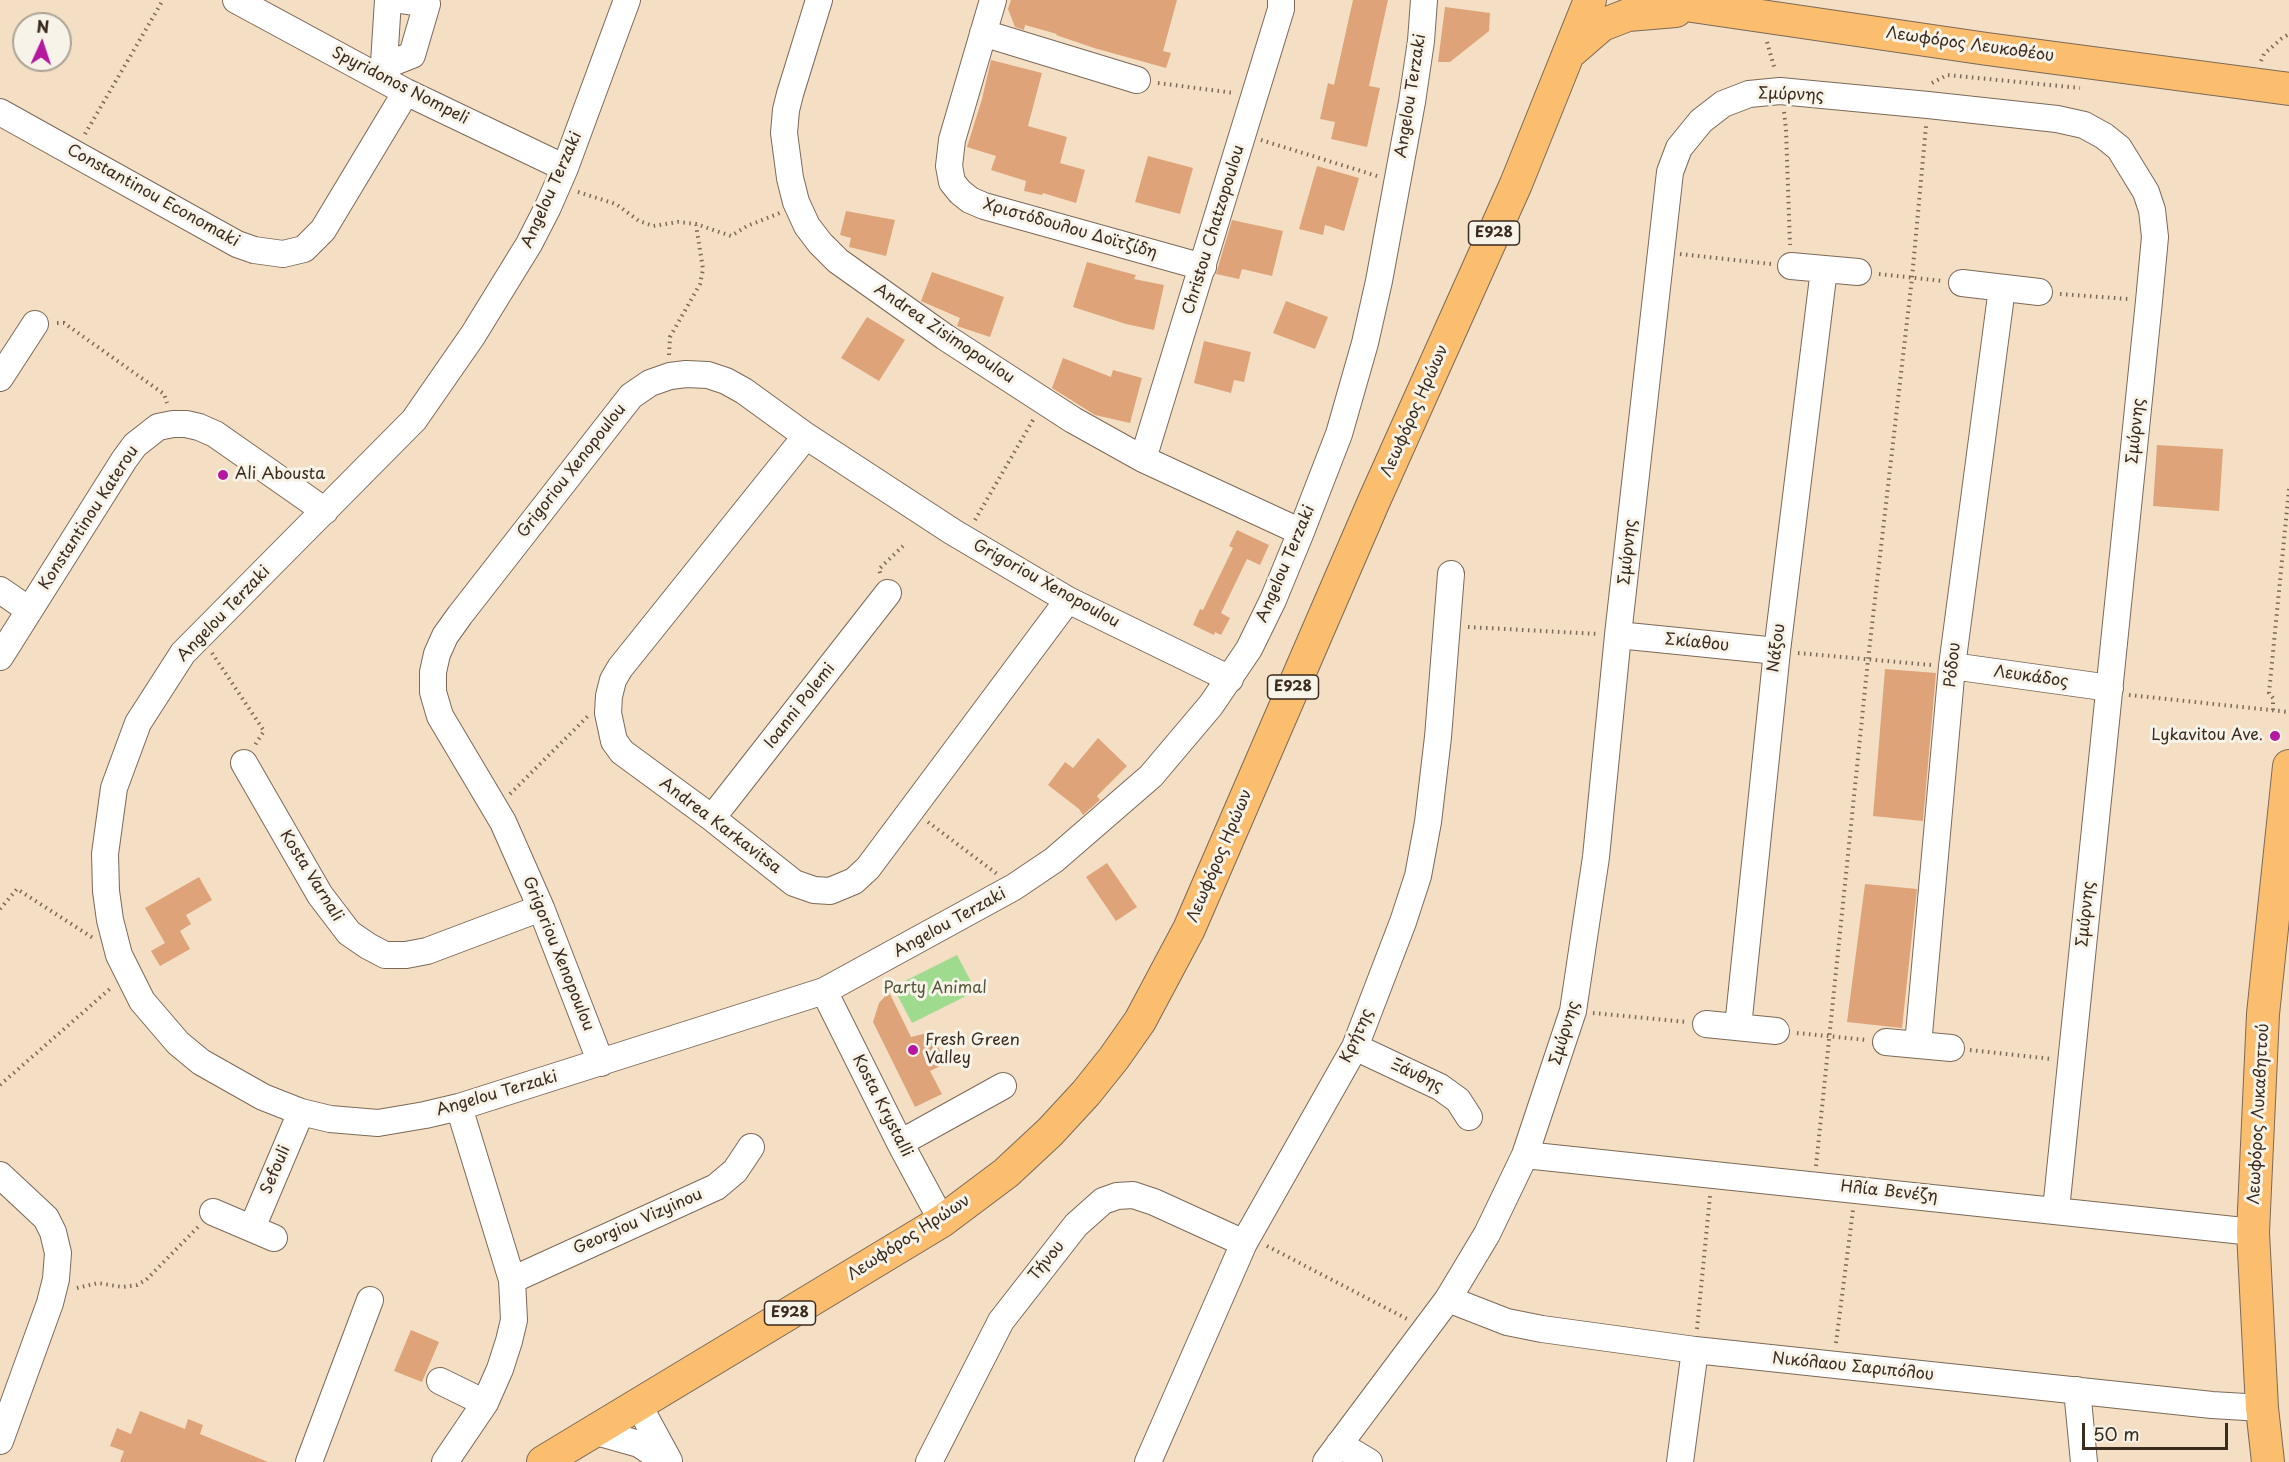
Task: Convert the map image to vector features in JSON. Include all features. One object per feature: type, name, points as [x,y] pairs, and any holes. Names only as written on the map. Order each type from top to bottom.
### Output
[{"type":"main road","name":"Λεωφόρος Ηρώων","points":[[543,1462],[942,1221],[1006,1173],[1050,1132],[1086,1093],[1140,1021],[1188,929],[1374,501],[1516,184],[1590,0]]},
{"type":"main road","name":"Λεωφόρος Λευκοθέου","points":[[1658,1],[1733,9],[1987,49],[2289,89]]},
{"type":"main road","points":[[1567,56],[1602,25],[1628,15],[1733,9]]},
{"type":"main road","name":"Λεωφόρος Λυκαβηττού","points":[[2268,1462],[2262,1408],[2253,1232],[2263,1014],[2287,814],[2289,766]]},
{"type":"street","name":"Spyridonos Nompeli","points":[[236,0],[384,73],[406,92],[562,175]]},
{"type":"street","points":[[384,73],[388,0]]},
{"type":"street","points":[[384,73],[412,55],[427,4],[400,0]]},
{"type":"street","name":"Angelou Terzaki","points":[[627,0],[562,175],[529,244],[473,335],[414,420],[183,653],[138,723],[114,788],[105,854],[106,891],[110,920],[123,965],[142,1001],[165,1029],[186,1049],[228,1078],[262,1097],[301,1113],[330,1119],[378,1123],[459,1107],[824,991],[1014,887],[1054,860],[1151,776],[1211,705],[1249,649],[1301,532],[1339,434],[1365,343],[1398,182],[1421,41],[1424,0]]},
{"type":"street","name":"Andrea Zisimopoulou","points":[[819,0],[786,110],[786,154],[798,206],[807,226],[838,261],[945,337],[1073,420],[1143,459],[1301,532]]},
{"type":"street","name":"Χριστόδουλου Δοϊτζίδη","points":[[993,0],[949,155],[952,182],[970,200],[984,206],[1203,267]]},
{"type":"street","name":"Christou Chatzopoulou","points":[[1143,459],[1255,96],[1281,9],[1281,0]]},
{"type":"street","points":[[983,33],[1137,80]]},
{"type":"street","name":"Σμύρνης","points":[[1332,1453],[1448,1299],[1487,1234],[1525,1155],[1573,1011],[1596,857],[1618,635],[1670,172],[1679,148],[1701,121],[1723,104],[1749,94],[1780,91],[2057,119],[2084,125],[2119,148],[2146,192],[2152,210],[2155,237],[2149,301],[2056,1210]]},
{"type":"street","name":"Constantinou Economaki","points":[[0,112],[237,244],[269,253],[292,253],[304,249],[323,230],[406,92]]},
{"type":"street","points":[[1791,266],[1858,272]]},
{"type":"street","name":"Νάξου","points":[[1738,1027],[1777,651],[1824,269]]},
{"type":"street","points":[[1962,283],[2039,292]]},
{"type":"street","name":"Ρόδου","points":[[1918,1045],[1952,666],[2002,288]]},
{"type":"street","points":[[0,378],[35,324]]},
{"type":"street","name":"Grigoriou Xenopoulou","points":[[601,1063],[541,908],[503,822],[440,716],[434,692],[433,672],[436,654],[450,628],[631,396],[650,383],[670,376],[686,374],[708,375],[726,381],[964,539],[1068,600],[1230,679]]},
{"type":"street","points":[[173,424],[199,427],[215,435],[325,511]]},
{"type":"street","name":"Konstantinou Katerou","points":[[0,657],[135,445],[158,427],[173,424]]},
{"type":"street","name":"Andrea Karkavitsa","points":[[806,436],[620,668],[613,680],[609,696],[610,729],[614,741],[622,752],[712,818],[794,883],[814,890],[830,891],[854,880],[868,868],[1068,600]]},
{"type":"street","name":"Κρήτης","points":[[1148,1462],[1246,1240],[1355,1047],[1403,922],[1418,876],[1428,822],[1451,574]]},
{"type":"street","points":[[0,590],[29,610]]},
{"type":"street","name":"Ioanni Polemi","points":[[712,818],[888,593]]},
{"type":"street","name":"Σκίαθου","points":[[1618,635],[1777,651]]},
{"type":"street","name":"Λευκάδος","points":[[1952,666],[2110,690]]},
{"type":"street","name":"Kosta Varnali","points":[[244,763],[320,895],[349,933],[385,955],[406,955],[427,951],[541,908]]},
{"type":"street","name":"Kosta Krystalli","points":[[824,991],[942,1221]]},
{"type":"street","points":[[1706,1024],[1776,1031]]},
{"type":"street","points":[[1886,1042],[1951,1048]]},
{"type":"street","name":"Ξάνθης","points":[[1355,1047],[1440,1086],[1458,1100],[1469,1117]]},
{"type":"street","points":[[900,1143],[1003,1086]]},
{"type":"street","points":[[445,1462],[485,1403],[510,1341],[513,1320],[512,1280],[459,1107]]},
{"type":"street","name":"Sefouli","points":[[213,1212],[263,1233],[301,1113]]},
{"type":"street","name":"Georgiou Vizyinou","points":[[512,1280],[716,1187],[735,1171],[752,1147]]},
{"type":"street","name":"Ηλία Βενέζη","points":[[1525,1155],[2253,1232]]},
{"type":"street","points":[[0,1175],[46,1218],[58,1253],[56,1279],[50,1303],[0,1441]]},
{"type":"street","name":"Τήνου","points":[[933,1460],[1001,1321],[1076,1225],[1103,1201],[1117,1196],[1133,1195],[1246,1240]]},
{"type":"street","name":"Νικόλαου Σαριπόλου","points":[[1448,1299],[1507,1322],[1695,1350],[2212,1405],[2262,1408]]},
{"type":"street","points":[[309,1462],[370,1300]]},
{"type":"street","points":[[1680,1462],[1695,1350]]},
{"type":"street","points":[[440,1381],[485,1403]]},
{"type":"street","points":[[2077,1390],[2084,1462]]},
{"type":"street","points":[[638,1404],[668,1462]]},
{"type":"street","points":[[593,1431],[639,1444],[668,1462]]},
{"type":"street","points":[[1332,1453],[1370,1462]]},
{"type":"path","points":[[75,152],[162,0]]},
{"type":"path","points":[[1662,252],[1791,266],[1786,129],[1780,91],[1733,9]]},
{"type":"path","points":[[2253,84],[2264,54],[2289,34]]},
{"type":"path","points":[[1137,80],[1255,96]]},
{"type":"path","points":[[1814,1184],[1868,660],[1912,278],[1928,105]]},
{"type":"path","points":[[1243,134],[1398,182]]},
{"type":"path","points":[[562,175],[573,190],[616,204],[639,221],[653,226],[678,222],[696,224],[731,236],[747,226],[798,206]]},
{"type":"path","points":[[670,376],[670,337],[700,284],[703,269],[696,224]]},
{"type":"path","points":[[1858,272],[1962,283]]},
{"type":"path","points":[[2039,292],[2149,301]]},
{"type":"path","points":[[35,324],[64,323],[164,394],[173,424]]},
{"type":"path","points":[[964,539],[1044,401]]},
{"type":"path","points":[[2272,710],[2273,698],[2269,693],[2289,489]]},
{"type":"path","points":[[888,593],[879,569],[903,546]]},
{"type":"path","points":[[1447,626],[1618,635]]},
{"type":"path","points":[[200,635],[264,731],[244,763]]},
{"type":"path","points":[[1777,651],[1952,666]]},
{"type":"path","points":[[2110,690],[2289,712]]},
{"type":"path","points":[[495,809],[609,696]]},
{"type":"path","points":[[911,809],[1014,887]]},
{"type":"path","points":[[0,909],[17,889],[123,965],[0,1086]]},
{"type":"path","points":[[1573,1011],[1706,1024]]},
{"type":"path","points":[[1776,1031],[1886,1042]]},
{"type":"path","points":[[1951,1048],[2071,1061]]},
{"type":"path","points":[[1695,1350],[1712,1174]]},
{"type":"path","points":[[1833,1365],[1856,1189]]},
{"type":"path","points":[[50,1303],[79,1287],[98,1283],[122,1287],[137,1285],[146,1280],[213,1212]]},
{"type":"path","points":[[1246,1240],[1426,1329]]},
{"type":"green space","name":"Party Animal","points":[[957,955],[976,991],[912,1023],[893,987]]},
{"type":"building","points":[[1011,0],[1177,0],[1163,51],[1171,53],[1166,68],[1094,48],[1025,25],[1024,30],[1015,27],[1008,9]]},
{"type":"building","points":[[1353,0],[1388,0],[1369,86],[1380,88],[1367,147],[1331,139],[1335,122],[1320,119],[1328,83],[1334,85]]},
{"type":"building","points":[[1445,7],[1490,13],[1489,31],[1450,62],[1438,62]]},
{"type":"building","points":[[991,60],[1042,73],[1028,126],[1067,137],[1060,163],[1085,170],[1076,203],[1043,193],[1042,195],[1024,191],[1026,181],[991,170],[996,156],[967,147]]},
{"type":"building","points":[[1148,156],[1193,168],[1180,214],[1135,202]]},
{"type":"building","points":[[1317,166],[1359,178],[1344,231],[1325,225],[1323,235],[1299,229]]},
{"type":"building","points":[[846,211],[895,220],[886,256],[849,247],[851,238],[840,235]]},
{"type":"building","points":[[1232,220],[1283,231],[1272,276],[1242,269],[1239,279],[1216,274]]},
{"type":"building","points":[[1087,262],[1136,275],[1134,279],[1164,285],[1154,330],[1126,324],[1073,307]]},
{"type":"building","points":[[932,272],[1004,297],[990,337],[957,326],[960,318],[921,301]]},
{"type":"building","points":[[1286,301],[1328,317],[1315,349],[1273,333]]},
{"type":"building","points":[[867,317],[905,340],[879,381],[841,358]]},
{"type":"building","points":[[1204,341],[1251,352],[1244,382],[1234,380],[1231,393],[1194,383]]},
{"type":"building","points":[[1063,358],[1111,377],[1113,370],[1142,378],[1130,423],[1095,415],[1052,388]]},
{"type":"building","points":[[2157,445],[2223,449],[2219,511],[2153,506]]},
{"type":"building","points":[[1237,530],[1269,545],[1260,565],[1247,559],[1221,613],[1230,618],[1221,635],[1215,632],[1214,635],[1193,625],[1200,609],[1203,610],[1233,548],[1229,546]]},
{"type":"building","points":[[1885,669],[1936,673],[1923,821],[1873,816]]},
{"type":"building","points":[[1098,738],[1127,766],[1097,796],[1100,800],[1083,815],[1079,809],[1048,785],[1065,762],[1073,768]]},
{"type":"building","points":[[1107,863],[1137,907],[1116,921],[1086,877]]},
{"type":"building","points":[[199,877],[212,900],[186,915],[191,924],[180,931],[190,949],[160,966],[151,951],[165,943],[145,908]]},
{"type":"building","points":[[1865,884],[1917,889],[1902,1028],[1847,1022]]},
{"type":"building","name":"Fresh Green Valley","points":[[889,992],[911,1037],[931,1032],[946,1063],[930,1071],[942,1094],[915,1107],[873,1022],[879,1003]]},
{"type":"building","points":[[411,1330],[439,1342],[422,1382],[394,1371]]},
{"type":"building","points":[[140,1411],[185,1429],[188,1419],[203,1425],[200,1434],[268,1462],[120,1462],[124,1451],[110,1446],[117,1428],[131,1434]]},
{"type":"place","name":"Ali Abousta","points":[[223,475]]},
{"type":"place","name":"Lykavitou Ave.","points":[[2275,736]]},
{"type":"place","name":"Fresh Green Valley","points":[[913,1050]]}]
